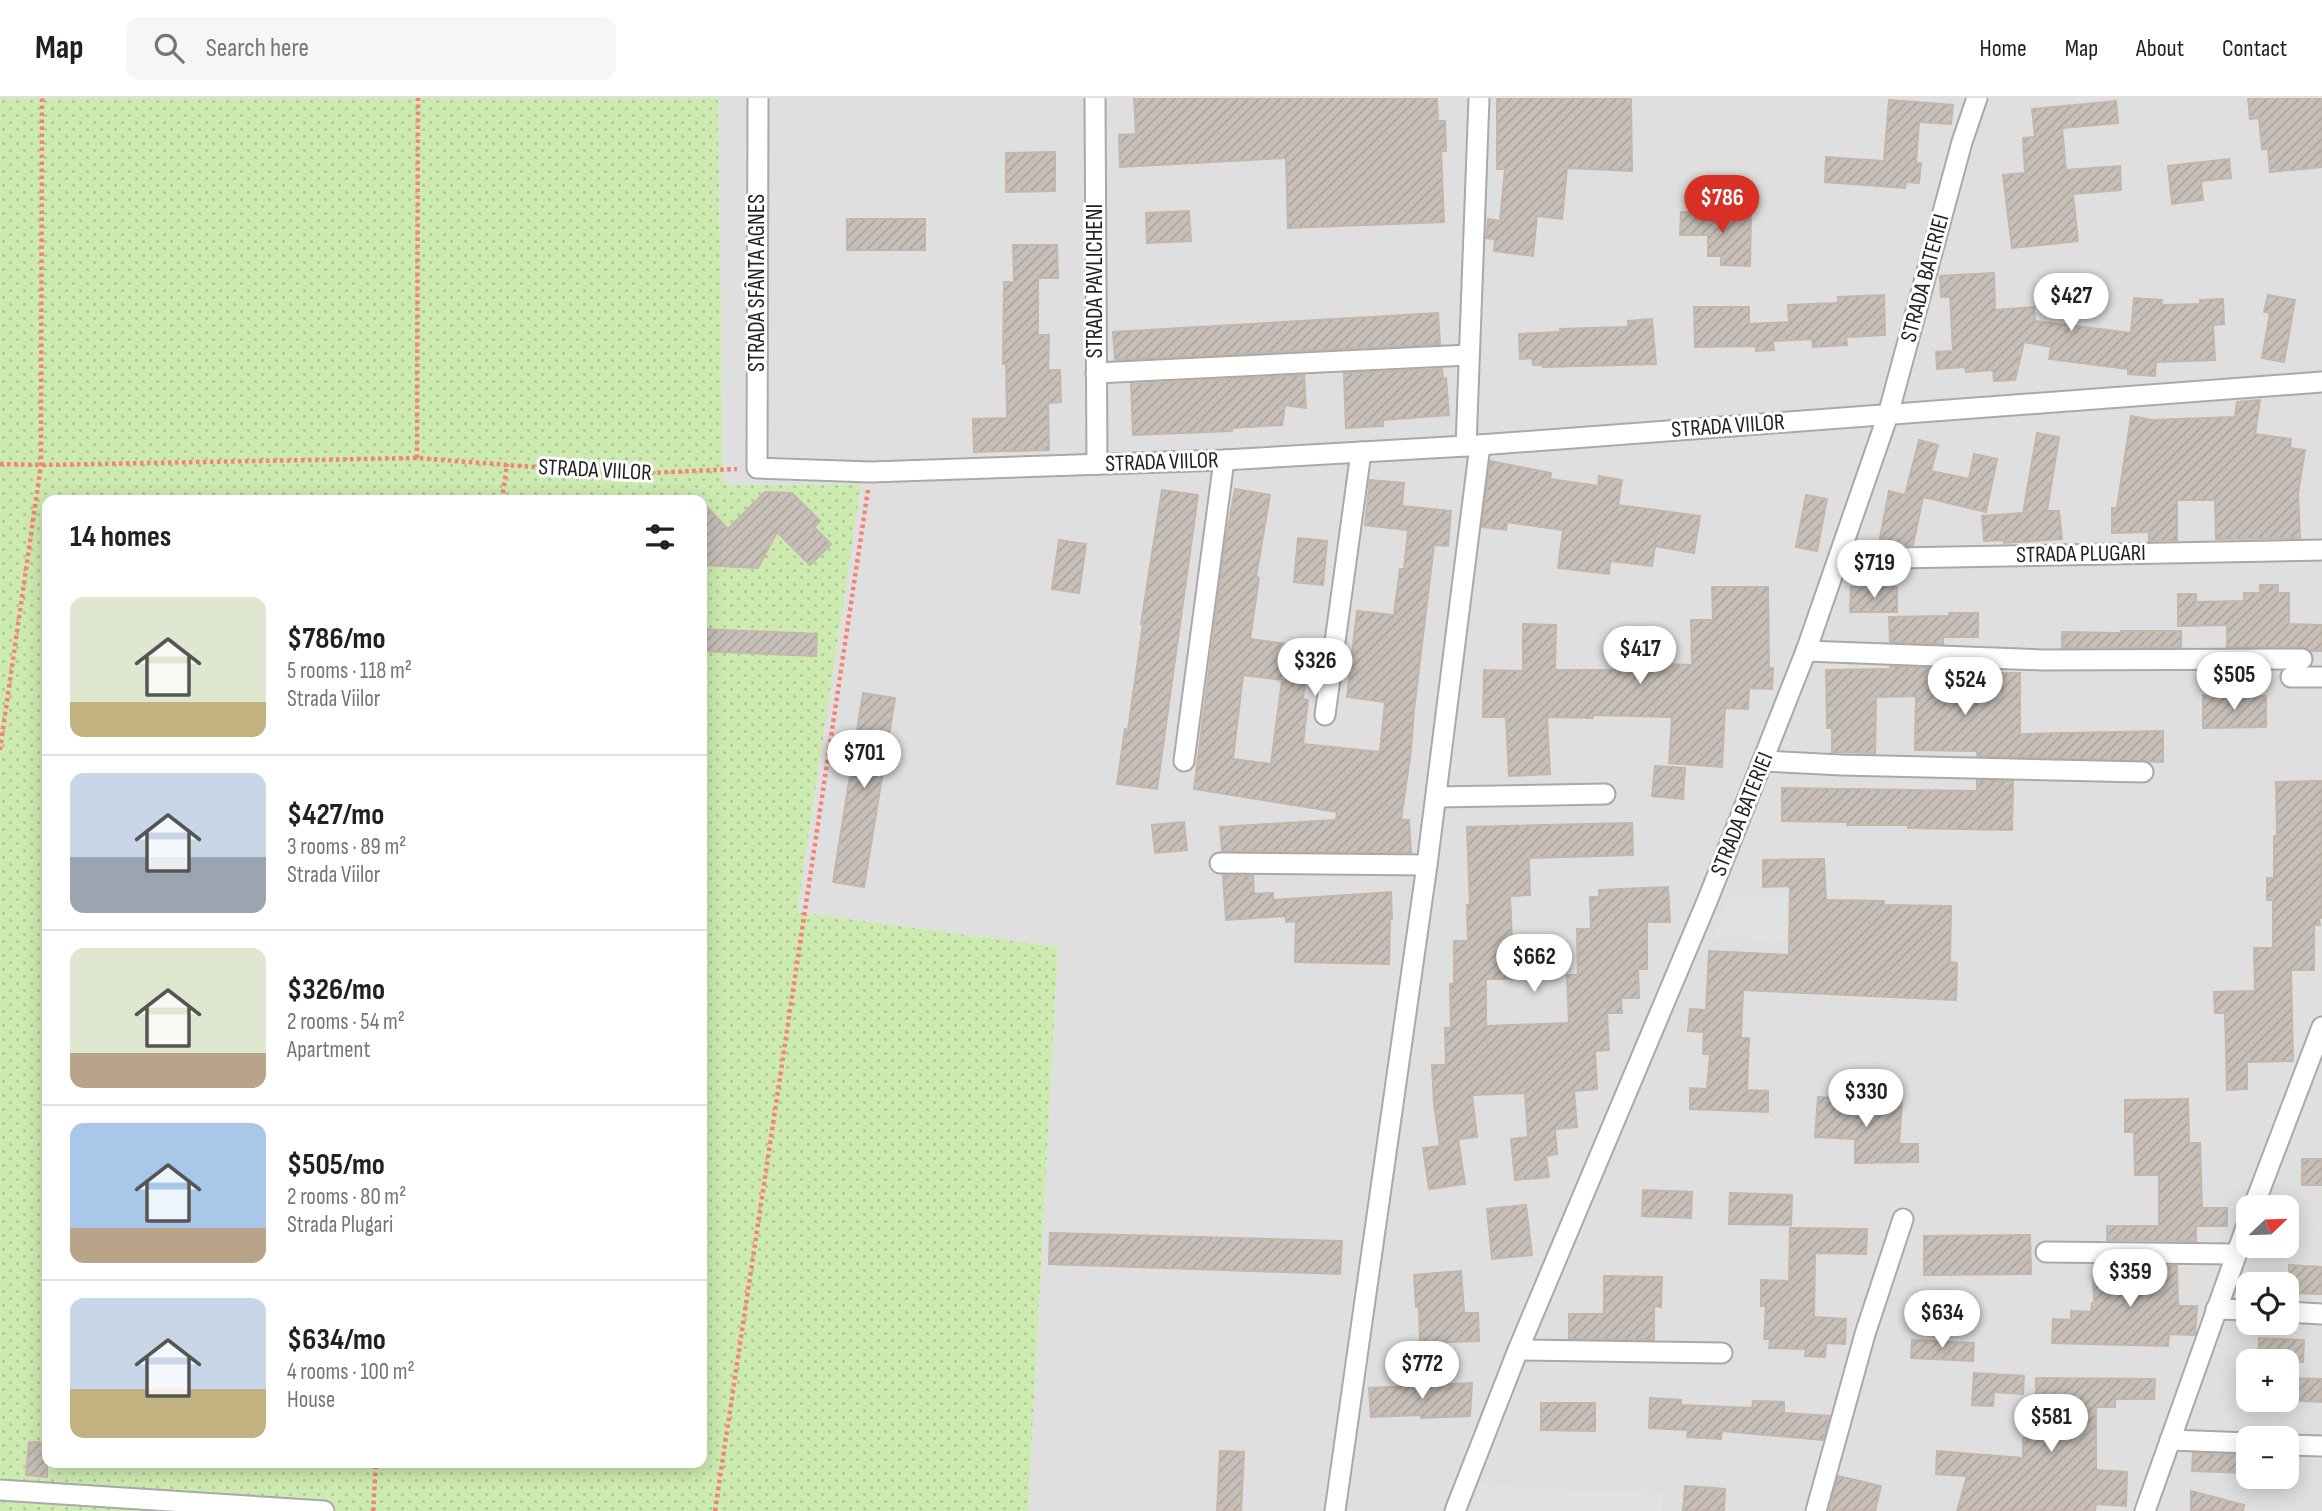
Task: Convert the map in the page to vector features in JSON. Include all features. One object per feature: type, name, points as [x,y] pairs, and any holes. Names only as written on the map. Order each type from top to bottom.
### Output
[{"type":"street","name":"STRADA SFÂNTA AGNES","points":[[757,468],[758,98]]},
{"type":"street","name":"STRADA PAVLICHENI","points":[[1095,98],[1097,464]]},
{"type":"street","points":[[1335,1511],[1436,797],[1473,445],[1469,355],[1479,98]]},
{"type":"street","name":"STRADA BATERIEI","points":[[1455,1511],[1518,1350],[1705,907],[1764,761],[1840,559],[1888,415],[1962,142],[1977,98]]},
{"type":"street","points":[[1096,373],[1469,355]]},
{"type":"street","name":"STRADA VIILOR","points":[[757,468],[871,472],[1224,460],[1473,445],[2322,382]]},
{"type":"street","points":[[1325,715],[1361,452]]},
{"type":"street","points":[[1184,761],[1224,460]]},
{"type":"street","name":"STRADA PLUGARI","points":[[1840,559],[2322,551]]},
{"type":"street","points":[[1806,651],[2044,660],[2302,659]]},
{"type":"street","points":[[2291,677],[2322,677]]},
{"type":"street","points":[[1764,761],[1921,768],[2143,772]]},
{"type":"street","points":[[1436,797],[1605,794]]},
{"type":"street","points":[[1220,863],[1427,865]]},
{"type":"street","points":[[2258,1195],[2320,1039]]},
{"type":"street","points":[[1816,1511],[1865,1334],[1903,1219]]},
{"type":"street","points":[[2046,1252],[2236,1254],[2145,1511]]},
{"type":"street","points":[[2216,1309],[2236,1310]]},
{"type":"street","points":[[2299,1313],[2322,1314]]},
{"type":"street","points":[[1518,1350],[1723,1353]]},
{"type":"street","points":[[2170,1440],[2236,1443]]},
{"type":"street","points":[[2299,1445],[2322,1446]]},
{"type":"street","points":[[0,1490],[324,1511]]},
{"type":"path","points":[[0,750],[41,465],[42,98]]},
{"type":"path","points":[[417,458],[418,98]]},
{"type":"path","name":"STRADA VIILOR","points":[[0,464],[417,458],[626,474],[757,468]]},
{"type":"path","points":[[503,495],[507,464]]},
{"type":"path","points":[[715,1511],[871,472]]},
{"type":"path","points":[[373,1511],[376,1468]]},
{"type":"shaded area","points":[[718,98],[2322,98],[2322,1511],[1028,1511],[1058,947],[797,912],[860,484],[723,485]]},
{"type":"shaded area","points":[[1731,896],[1786,897],[1785,939],[1712,938]]},
{"type":"shaded area","points":[[1481,1485],[1663,1494],[1661,1511],[1471,1511]]},
{"type":"green space","points":[[0,98],[718,98],[723,485],[861,484],[797,912],[1058,947],[1028,1511],[0,1511]]},
{"type":"building","points":[[1134,98],[1437,98],[1438,121],[1445,121],[1446,151],[1441,151],[1444,222],[1288,228],[1286,158],[1120,167],[1119,135],[1136,134]]},
{"type":"building","points":[[1497,98],[1631,98],[1632,171],[1567,168],[1562,219],[1537,216],[1533,256],[1494,251],[1495,239],[1486,238],[1488,219],[1500,221],[1505,169],[1497,169]]},
{"type":"building","points":[[2248,98],[2322,98],[2322,167],[2270,172],[2268,149],[2262,149],[2259,118],[2250,119]]},
{"type":"building","points":[[1889,100],[1953,105],[1951,124],[1919,122],[1916,163],[1921,163],[1919,183],[1906,182],[1905,188],[1825,182],[1826,157],[1884,161]]},
{"type":"building","points":[[2116,101],[2118,123],[2062,128],[2066,170],[2120,166],[2121,190],[2073,194],[2078,241],[2012,248],[2003,175],[2025,173],[2023,138],[2035,137],[2032,109]]},
{"type":"building","points":[[1055,152],[1055,191],[1006,192],[1006,153]]},
{"type":"building","points":[[2229,159],[2231,178],[2201,181],[2203,200],[2172,204],[2168,166]]},
{"type":"building","points":[[1189,211],[1191,241],[1147,243],[1146,213]]},
{"type":"building","points":[[1681,212],[1751,213],[1750,266],[1721,265],[1721,256],[1708,256],[1708,235],[1680,235]]},
{"type":"building","points":[[847,219],[925,219],[925,250],[847,250]]},
{"type":"building","points":[[1013,245],[1057,245],[1058,278],[1038,278],[1038,335],[1049,335],[1048,370],[1060,370],[1061,402],[1048,403],[1049,450],[974,452],[973,419],[1007,418],[1006,364],[1003,364],[1004,282],[1014,282]]},
{"type":"building","points":[[1994,273],[1995,310],[2034,307],[2035,321],[2131,333],[2134,298],[2162,300],[2161,305],[2200,304],[2200,300],[2223,299],[2224,324],[2213,325],[2215,360],[2156,362],[2155,376],[2128,374],[2128,369],[2049,359],[2051,347],[2024,342],[2015,380],[1994,381],[1993,370],[1966,372],[1965,367],[1937,369],[1936,352],[1953,351],[1950,297],[1941,297],[1940,276]]},
{"type":"building","points":[[1884,295],[1885,335],[1846,337],[1847,345],[1813,347],[1812,339],[1773,341],[1774,350],[1756,351],[1756,346],[1695,347],[1694,307],[1749,307],[1749,324],[1789,322],[1788,305],[1838,303],[1838,297]]},
{"type":"building","points":[[2268,295],[2295,300],[2284,362],[2262,358],[2270,313],[2264,312]]},
{"type":"building","points":[[1438,313],[1440,344],[1115,360],[1113,332]]},
{"type":"building","points":[[1652,319],[1656,364],[1543,367],[1533,365],[1532,358],[1520,359],[1519,334],[1561,332],[1560,329],[1628,327],[1628,321]]},
{"type":"building","points":[[1442,369],[1443,379],[1446,378],[1449,415],[1383,420],[1383,426],[1346,428],[1344,373]]},
{"type":"building","points":[[1304,375],[1306,408],[1285,405],[1282,425],[1232,428],[1232,431],[1133,435],[1131,384]]},
{"type":"building","points":[[2260,400],[2255,434],[2291,439],[2290,448],[2305,450],[2298,494],[2300,538],[2216,539],[2215,500],[2177,500],[2177,540],[2149,541],[2149,532],[2112,533],[2112,508],[2117,508],[2131,416],[2151,420],[2235,417],[2237,402]]},
{"type":"building","points":[[2037,433],[2059,437],[2047,511],[2059,511],[2062,539],[2004,543],[2004,540],[1984,541],[1982,516],[2023,513]]},
{"type":"building","points":[[1919,440],[1938,445],[1931,471],[1969,479],[1974,454],[1997,459],[1986,512],[1923,497],[1913,545],[1893,546],[1879,543],[1889,491],[1905,495]]},
{"type":"building","points":[[1490,461],[1551,473],[1550,479],[1598,486],[1599,476],[1622,480],[1618,505],[1700,516],[1694,553],[1655,546],[1652,566],[1610,561],[1609,574],[1558,568],[1563,530],[1507,522],[1506,530],[1482,527]]},
{"type":"building","points":[[1370,480],[1404,483],[1402,506],[1451,511],[1448,546],[1434,545],[1401,820],[1409,820],[1411,853],[1222,851],[1220,827],[1336,820],[1337,812],[1194,789],[1225,544],[1235,489],[1270,495],[1256,577],[1259,578],[1250,639],[1310,647],[1303,699],[1308,700],[1303,744],[1380,752],[1385,702],[1347,697],[1357,611],[1394,615],[1400,569],[1404,569],[1408,530],[1365,525]],"holes":[[[1243,675],[1282,680],[1271,764],[1233,759]]]},
{"type":"building","points":[[1162,490],[1198,495],[1157,789],[1117,784],[1125,729],[1128,730]]},
{"type":"building","points":[[765,492],[792,493],[820,521],[814,527],[831,544],[810,565],[777,532],[758,568],[707,565],[707,507],[728,529]]},
{"type":"building","points":[[1806,495],[1827,499],[1817,551],[1796,547]]},
{"type":"building","points":[[1298,538],[1327,541],[1323,585],[1294,582]]},
{"type":"building","points":[[1059,540],[1086,544],[1079,593],[1052,589]]},
{"type":"building","points":[[2260,585],[2278,585],[2278,593],[2289,593],[2289,624],[2322,625],[2322,651],[2311,651],[2302,647],[2227,647],[2227,625],[2178,626],[2178,594],[2196,594],[2196,602],[2244,601],[2244,593],[2260,593]]},
{"type":"building","points":[[1712,587],[1768,587],[1769,668],[1773,668],[1772,689],[1749,688],[1748,709],[1725,708],[1722,767],[1669,763],[1672,717],[1593,715],[1593,718],[1547,717],[1550,774],[1509,776],[1506,717],[1483,717],[1484,670],[1523,671],[1523,624],[1556,625],[1555,670],[1663,670],[1663,664],[1692,665],[1691,620],[1713,620]]},
{"type":"building","points":[[1851,587],[1897,587],[1897,612],[1850,612]]},
{"type":"building","points":[[1949,613],[1978,613],[1978,637],[1943,637],[1943,644],[1890,642],[1889,617],[1949,616]]},
{"type":"building","points":[[707,629],[817,634],[816,656],[707,651]]},
{"type":"building","points":[[2181,631],[2181,647],[2062,648],[2062,632]]},
{"type":"building","points":[[1890,666],[1944,668],[1944,673],[2020,673],[2020,734],[2163,731],[2163,762],[1977,756],[1977,751],[1915,750],[1916,696],[1876,697],[1875,753],[1832,752],[1832,728],[1827,728],[1826,670],[1890,669]]},
{"type":"building","points":[[863,693],[895,698],[864,887],[833,882]]},
{"type":"building","points":[[2203,695],[2266,696],[2266,727],[2203,728]]},
{"type":"building","points":[[1655,766],[1685,768],[1683,799],[1652,796]]},
{"type":"building","points":[[1977,780],[2013,781],[2012,830],[1782,821],[1782,788],[1977,791]]},
{"type":"building","points":[[2322,781],[2322,918],[2319,918],[2320,925],[2314,925],[2314,970],[2291,970],[2293,1061],[2247,1062],[2247,1089],[2227,1090],[2225,1013],[2215,1013],[2214,992],[2255,991],[2254,948],[2273,948],[2273,900],[2267,900],[2267,878],[2274,878],[2274,836],[2277,836],[2276,782]]},
{"type":"building","points":[[1184,822],[1187,850],[1155,853],[1152,825]]},
{"type":"building","points":[[1632,823],[1633,855],[1529,858],[1530,895],[1510,896],[1512,941],[1537,941],[1537,979],[1486,979],[1486,1026],[1569,1023],[1567,975],[1578,975],[1577,929],[1591,929],[1590,897],[1599,897],[1599,890],[1668,887],[1670,922],[1647,922],[1647,969],[1638,969],[1639,998],[1621,998],[1622,1013],[1607,1013],[1609,1050],[1595,1051],[1597,1089],[1574,1091],[1577,1127],[1555,1129],[1557,1154],[1546,1156],[1549,1177],[1515,1180],[1511,1139],[1528,1137],[1525,1093],[1472,1095],[1477,1137],[1458,1139],[1465,1184],[1429,1189],[1423,1148],[1440,1146],[1432,1065],[1446,1065],[1445,1028],[1451,1028],[1450,984],[1454,984],[1454,941],[1468,941],[1467,905],[1470,905],[1467,827]]},
{"type":"building","points":[[1824,859],[1826,900],[1884,901],[1884,905],[1951,906],[1950,962],[1957,963],[1956,1000],[1743,990],[1741,1038],[1749,1038],[1747,1090],[1768,1091],[1768,1112],[1690,1109],[1690,1088],[1707,1089],[1710,1054],[1703,1054],[1704,1032],[1688,1031],[1690,1009],[1706,1010],[1709,951],[1789,955],[1790,886],[1763,887],[1763,860]]},
{"type":"building","points":[[1223,875],[1253,876],[1254,894],[1273,893],[1273,900],[1391,892],[1389,964],[1295,962],[1296,921],[1286,922],[1286,916],[1226,920]]},
{"type":"building","points":[[1818,1097],[1902,1102],[1899,1144],[1918,1144],[1918,1162],[1855,1163],[1855,1139],[1815,1137]]},
{"type":"building","points":[[2188,1099],[2189,1143],[2200,1143],[2202,1208],[2227,1208],[2227,1226],[2196,1226],[2196,1241],[2107,1240],[2107,1226],[2159,1226],[2159,1175],[2135,1175],[2134,1132],[2125,1132],[2125,1100]]},
{"type":"building","points":[[2302,1159],[2322,1159],[2322,1185],[2302,1185]]},
{"type":"building","points":[[1643,1190],[1692,1192],[1691,1218],[1642,1216]]},
{"type":"building","points":[[1730,1193],[1792,1195],[1791,1225],[1729,1224]]},
{"type":"building","points":[[1526,1205],[1532,1255],[1492,1259],[1487,1209]]},
{"type":"building","points":[[1790,1228],[1867,1229],[1866,1254],[1815,1253],[1814,1317],[1846,1319],[1845,1344],[1826,1343],[1825,1357],[1805,1356],[1806,1349],[1769,1348],[1770,1339],[1764,1339],[1766,1306],[1761,1306],[1761,1280],[1789,1281]]},
{"type":"building","points":[[1050,1233],[1342,1241],[1340,1274],[1049,1264]]},
{"type":"building","points":[[2030,1235],[2031,1274],[1924,1275],[1924,1236]]},
{"type":"building","points":[[2108,1265],[2177,1266],[2178,1306],[2197,1306],[2195,1335],[2169,1334],[2168,1346],[2052,1343],[2053,1319],[2071,1320],[2071,1311],[2091,1312],[2094,1303],[2093,1269],[2108,1268]]},
{"type":"building","points":[[2289,1265],[2322,1267],[2322,1294],[2299,1293],[2299,1272],[2289,1272]]},
{"type":"building","points":[[1461,1271],[1464,1313],[1478,1313],[1479,1341],[1420,1343],[1419,1307],[1416,1307],[1414,1275]]},
{"type":"building","points":[[1604,1276],[1662,1277],[1661,1307],[1654,1306],[1654,1340],[1569,1339],[1569,1314],[1604,1314]]},
{"type":"building","points":[[2259,1338],[2304,1340],[2303,1362],[2299,1362],[2299,1349],[2259,1349]]},
{"type":"building","points":[[1912,1340],[1974,1343],[1973,1361],[1911,1358]]},
{"type":"building","points":[[1974,1373],[2024,1376],[2023,1394],[1994,1392],[1993,1406],[1972,1405]]},
{"type":"building","points":[[2036,1378],[2155,1379],[2154,1399],[2115,1399],[2115,1407],[2096,1407],[2096,1470],[2127,1472],[2126,1506],[2096,1504],[2095,1511],[1957,1511],[1967,1476],[1936,1474],[1937,1451],[2023,1458],[2023,1438],[2036,1438]]},
{"type":"building","points":[[2299,1378],[2322,1379],[2322,1402],[2299,1401]]},
{"type":"building","points":[[1472,1383],[1470,1416],[1371,1417],[1369,1388]]},
{"type":"building","points":[[1650,1398],[1681,1400],[1681,1405],[1752,1408],[1753,1401],[1784,1402],[1784,1413],[1830,1416],[1823,1440],[1722,1431],[1721,1439],[1687,1437],[1688,1430],[1649,1428]]},
{"type":"building","points":[[1541,1403],[1595,1403],[1595,1431],[1541,1430]]},
{"type":"building","points":[[29,1442],[42,1443],[42,1468],[47,1468],[47,1477],[26,1475]]},
{"type":"building","points":[[1220,1451],[1244,1452],[1241,1511],[1217,1511]]},
{"type":"building","points":[[2193,1453],[2236,1455],[2236,1473],[2192,1471]]},
{"type":"building","points":[[1838,1476],[1881,1486],[1875,1511],[1829,1511]]},
{"type":"building","points":[[1685,1486],[1725,1489],[1724,1511],[1683,1511]]},
{"type":"building","points":[[2191,1491],[2244,1505],[2243,1511],[2191,1511]]}]
